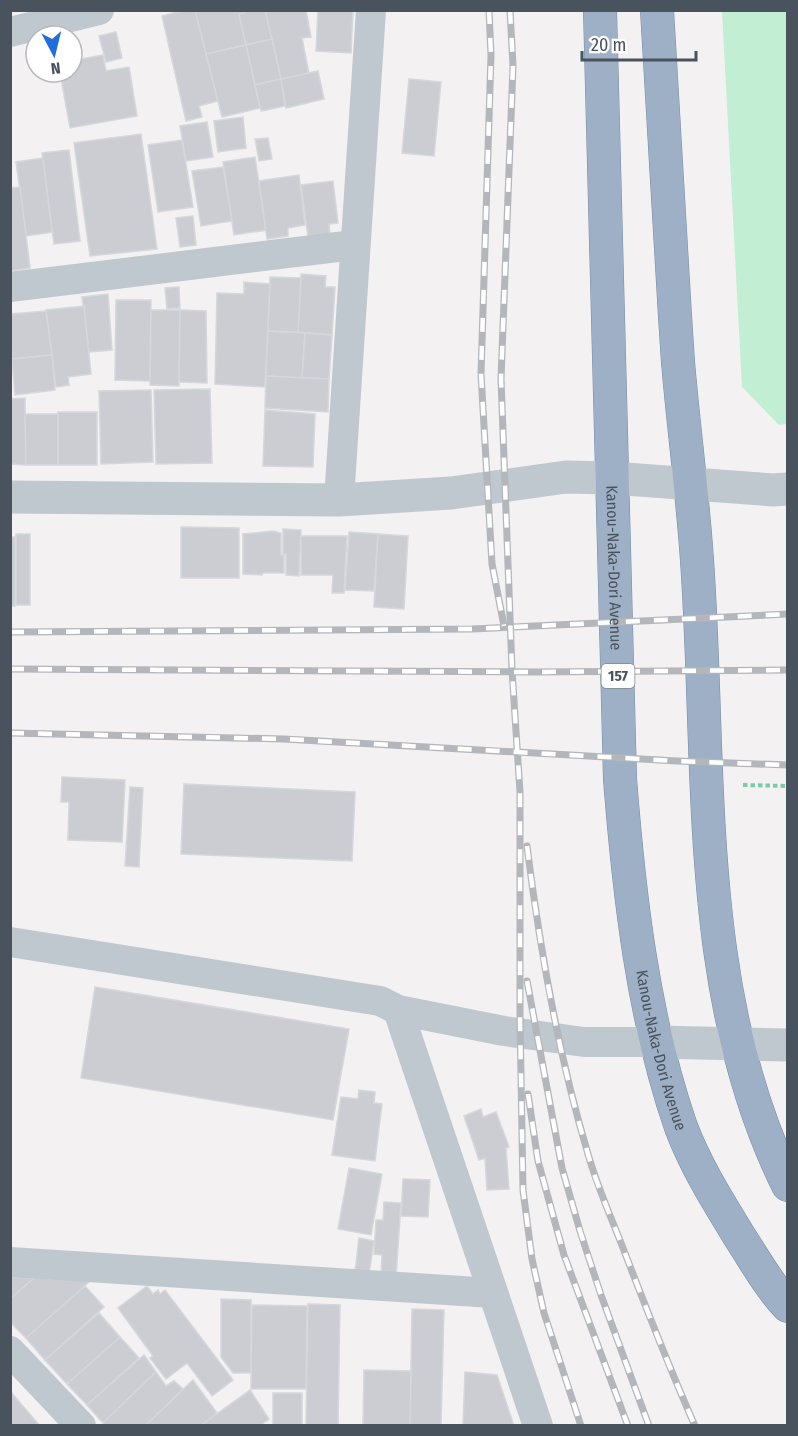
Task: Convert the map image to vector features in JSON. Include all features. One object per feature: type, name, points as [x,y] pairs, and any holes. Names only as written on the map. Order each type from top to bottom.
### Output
[{"type":"highway","name":"Kanou-Naka-Dori Avenue","points":[[600,10],[620,779],[636,933],[657,1042],[682,1127],[701,1172],[775,1292],[788,1306]]},
{"type":"highway","points":[[657,10],[678,363],[698,575],[713,901],[737,1043],[755,1109],[771,1152],[788,1185]]},
{"type":"street","points":[[10,32],[99,10]]},
{"type":"street","points":[[339,500],[371,10]]},
{"type":"street","points":[[10,287],[354,245]]},
{"type":"street","points":[[10,496],[339,500],[451,493],[566,477],[788,489]]},
{"type":"street","points":[[10,942],[380,1001],[398,1010],[504,1031],[584,1042],[788,1045]]},
{"type":"street","points":[[398,1010],[538,1425]]},
{"type":"street","points":[[10,1262],[493,1293]]},
{"type":"street","points":[[10,1351],[81,1425]]},
{"type":"path","points":[[743,785],[788,786]]},
{"type":"green space","points":[[722,11],[787,11],[787,424],[779,425],[742,387]]},
{"type":"building","points":[[195,10],[218,101],[199,106],[202,117],[186,121],[162,16]]},
{"type":"building","points":[[195,10],[244,10],[244,13],[239,14],[246,45],[206,54]]},
{"type":"building","points":[[244,10],[265,10],[272,39],[246,45],[239,14],[244,13]]},
{"type":"building","points":[[265,10],[306,10],[311,37],[302,38],[309,74],[281,79]]},
{"type":"building","points":[[318,10],[353,10],[351,53],[316,51]]},
{"type":"building","points":[[116,32],[122,58],[106,62],[99,36]]},
{"type":"building","points":[[272,39],[281,79],[255,85],[246,45]]},
{"type":"building","points":[[246,45],[260,108],[222,117],[206,54]]},
{"type":"building","points":[[103,55],[106,71],[129,67],[137,116],[70,128],[62,84],[84,84],[84,58]]},
{"type":"building","points":[[318,71],[324,99],[286,108],[281,79]]},
{"type":"building","points":[[281,79],[285,106],[261,111],[255,85]]},
{"type":"building","points":[[409,79],[441,82],[434,156],[402,153]]},
{"type":"building","points":[[243,117],[246,148],[218,152],[214,121]]},
{"type":"building","points":[[207,122],[213,157],[186,161],[180,126]]},
{"type":"building","points":[[141,134],[157,249],[90,256],[74,143]]},
{"type":"building","points":[[268,138],[272,159],[259,161],[255,139]]},
{"type":"building","points":[[182,140],[193,207],[158,212],[148,145]]},
{"type":"building","points":[[69,150],[80,241],[54,244],[42,153]]},
{"type":"building","points":[[255,157],[266,230],[234,235],[223,162]]},
{"type":"building","points":[[43,158],[52,232],[26,236],[16,162]]},
{"type":"building","points":[[223,167],[232,221],[201,226],[192,171]]},
{"type":"building","points":[[299,175],[305,225],[288,228],[288,236],[267,239],[259,181]]},
{"type":"building","points":[[333,181],[338,223],[329,224],[330,234],[308,237],[301,185]]},
{"type":"building","points":[[20,187],[30,268],[10,271],[10,188]]},
{"type":"building","points":[[193,216],[196,245],[180,247],[176,218]]},
{"type":"building","points":[[301,274],[326,276],[325,287],[335,287],[332,335],[298,332]]},
{"type":"building","points":[[270,277],[301,278],[298,332],[268,331]]},
{"type":"building","points":[[244,282],[270,284],[265,387],[215,384],[217,293],[244,294]]},
{"type":"building","points":[[179,287],[180,308],[167,309],[165,288]]},
{"type":"building","points":[[108,294],[112,350],[89,352],[82,297]]},
{"type":"building","points":[[116,300],[151,300],[150,381],[115,380]]},
{"type":"building","points":[[84,306],[91,374],[68,377],[69,385],[56,387],[46,310]]},
{"type":"building","points":[[151,310],[180,310],[179,386],[150,385]]},
{"type":"building","points":[[180,310],[206,311],[207,383],[179,382]]},
{"type":"building","points":[[46,311],[52,355],[12,359],[10,314]]},
{"type":"building","points":[[268,331],[305,333],[302,378],[266,376]]},
{"type":"building","points":[[305,333],[332,335],[329,379],[302,378]]},
{"type":"building","points":[[52,355],[55,390],[15,395],[12,359]]},
{"type":"building","points":[[266,376],[329,379],[328,412],[265,408]]},
{"type":"building","points":[[210,389],[212,463],[156,464],[154,390]]},
{"type":"building","points":[[151,390],[153,462],[101,464],[99,391]]},
{"type":"building","points":[[25,398],[26,465],[10,464],[10,399]]},
{"type":"building","points":[[265,410],[315,414],[313,467],[263,466]]},
{"type":"building","points":[[58,412],[97,412],[97,465],[58,465]]},
{"type":"building","points":[[25,414],[58,414],[58,465],[26,465]]},
{"type":"building","points":[[181,527],[239,528],[239,578],[181,578]]},
{"type":"building","points":[[283,529],[301,530],[299,576],[286,575]]},
{"type":"building","points":[[273,531],[281,533],[284,573],[243,574],[243,534]]},
{"type":"building","points":[[349,532],[378,534],[374,591],[345,590]]},
{"type":"building","points":[[16,534],[30,534],[30,605],[16,605]]},
{"type":"building","points":[[378,534],[408,536],[404,609],[374,607]]},
{"type":"building","points":[[301,536],[347,536],[344,593],[332,593],[333,575],[301,575]]},
{"type":"building","points":[[10,537],[15,537],[15,606],[10,606]]},
{"type":"building","points":[[62,777],[125,780],[122,842],[68,840],[69,802],[61,802]]},
{"type":"building","points":[[184,784],[355,792],[352,861],[181,854]]},
{"type":"building","points":[[130,787],[143,788],[139,867],[125,866]]},
{"type":"building","points":[[95,987],[349,1029],[333,1120],[81,1078]]},
{"type":"building","points":[[359,1090],[375,1092],[374,1103],[382,1104],[375,1161],[332,1155],[341,1097],[358,1099]]},
{"type":"building","points":[[481,1109],[483,1117],[496,1112],[509,1147],[506,1148],[509,1189],[487,1190],[485,1158],[479,1160],[464,1116]]},
{"type":"building","points":[[349,1168],[382,1174],[371,1235],[338,1229]]},
{"type":"building","points":[[403,1179],[430,1180],[428,1217],[401,1216]]},
{"type":"building","points":[[384,1202],[401,1203],[396,1277],[381,1275],[382,1255],[374,1254],[376,1220],[383,1220]]},
{"type":"building","points":[[359,1238],[374,1241],[369,1274],[355,1272]]},
{"type":"building","points":[[10,1277],[34,1278],[10,1299]]},
{"type":"building","points":[[34,1278],[90,1281],[26,1338],[10,1322],[10,1299]]},
{"type":"building","points":[[85,1286],[104,1307],[45,1360],[26,1338]]},
{"type":"building","points":[[147,1286],[153,1294],[158,1290],[160,1294],[165,1290],[233,1380],[212,1396],[187,1363],[166,1379],[150,1358],[153,1356],[118,1308]]},
{"type":"building","points":[[221,1299],[251,1300],[251,1373],[233,1373],[221,1357]]},
{"type":"building","points":[[308,1304],[340,1305],[338,1426],[306,1426]]},
{"type":"building","points":[[252,1305],[307,1306],[306,1389],[251,1389]]},
{"type":"building","points":[[412,1309],[444,1310],[441,1426],[410,1426]]},
{"type":"building","points":[[99,1313],[120,1337],[67,1384],[45,1360]]},
{"type":"building","points":[[120,1337],[139,1358],[87,1405],[67,1384]]},
{"type":"building","points":[[144,1355],[156,1372],[103,1423],[87,1405]]},
{"type":"building","points":[[364,1370],[411,1371],[410,1426],[363,1426]]},
{"type":"building","points":[[156,1372],[166,1386],[174,1381],[183,1389],[145,1426],[105,1426],[103,1423]]},
{"type":"building","points":[[465,1372],[497,1375],[514,1426],[463,1426]]},
{"type":"building","points":[[193,1380],[217,1413],[200,1426],[145,1426]]},
{"type":"building","points":[[250,1390],[269,1419],[259,1426],[200,1426]]},
{"type":"building","points":[[10,1391],[40,1426],[10,1426]]},
{"type":"building","points":[[273,1393],[302,1393],[302,1426],[273,1426]]},
{"type":"railway","points":[[489,10],[491,55],[481,374],[492,564],[504,626]]},
{"type":"railway","points":[[510,10],[513,66],[501,379],[512,670],[520,792],[523,1190],[532,1259],[544,1313],[581,1426]]},
{"type":"railway","points":[[10,632],[472,629],[788,614]]},
{"type":"railway","points":[[10,669],[535,672],[788,670]]},
{"type":"railway","points":[[10,733],[284,739],[788,765]]},
{"type":"railway","points":[[527,846],[551,1002],[588,1154],[649,1315],[695,1426]]},
{"type":"railway","points":[[527,981],[562,1168],[601,1295],[649,1426]]},
{"type":"railway","points":[[528,1094],[538,1161],[564,1255],[628,1426]]}]
